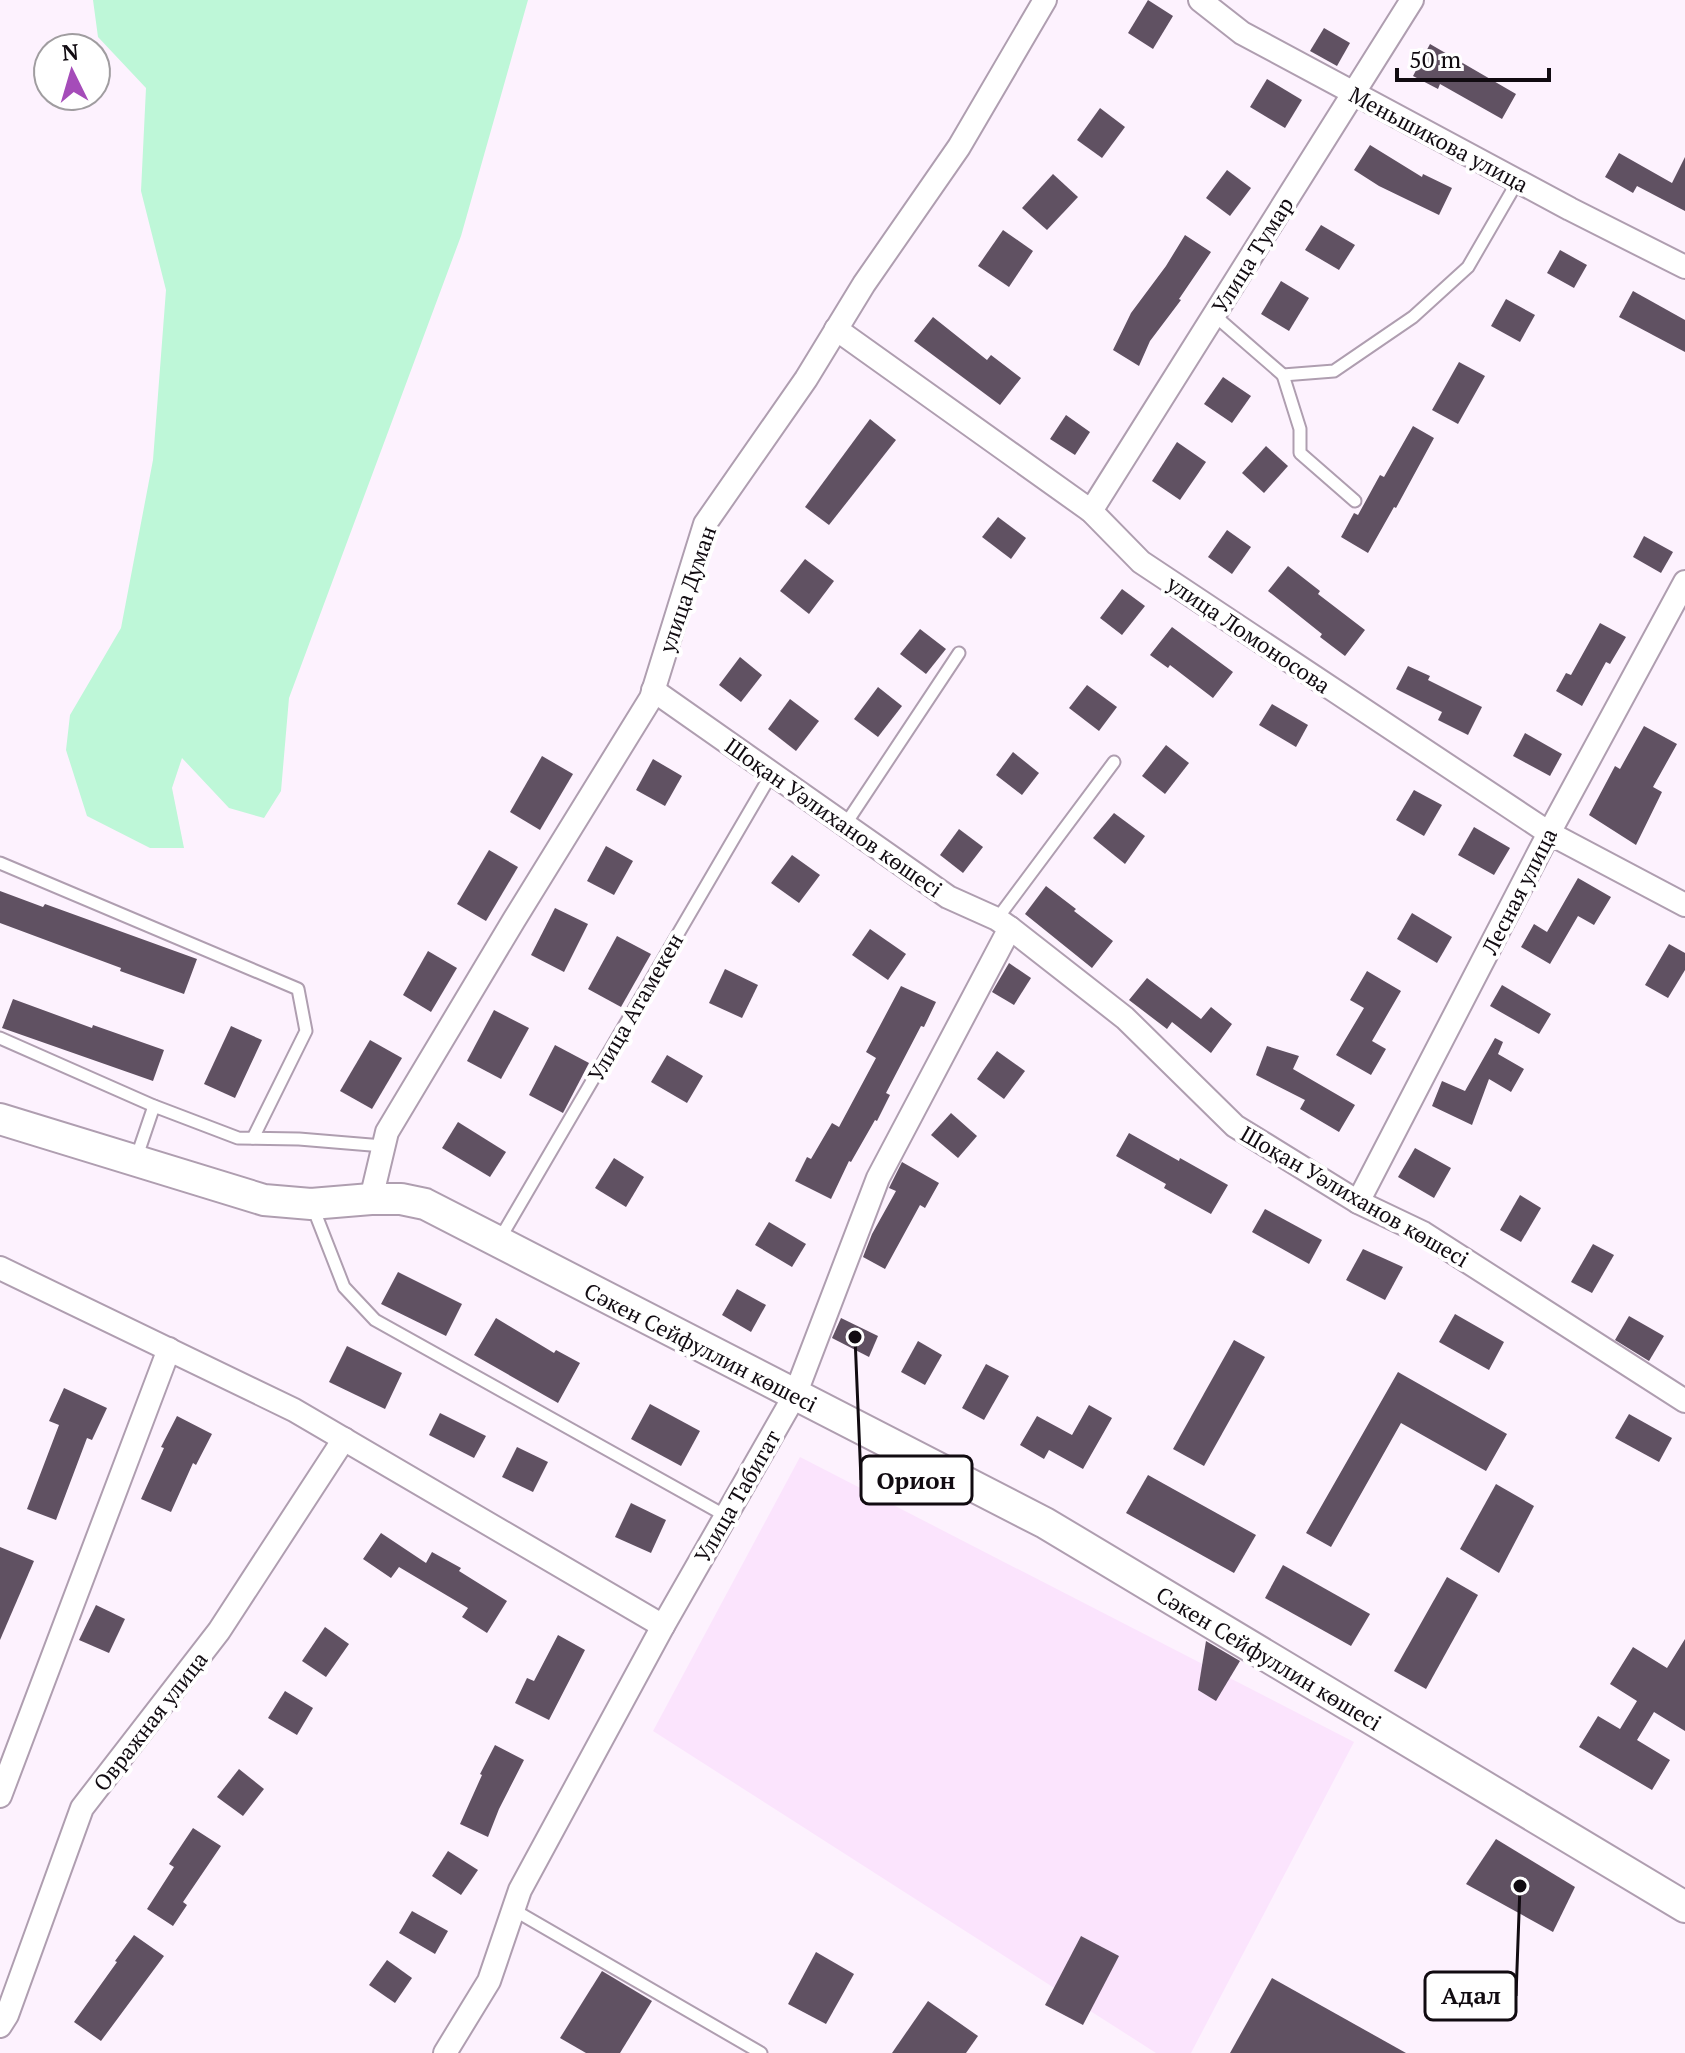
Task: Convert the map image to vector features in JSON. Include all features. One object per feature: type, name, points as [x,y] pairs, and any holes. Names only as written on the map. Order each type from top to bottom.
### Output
[{"type":"street","name":"улица Думан","points":[[371,1199],[387,1132],[651,698],[705,524],[806,379],[864,284],[959,147],[1045,0]]},
{"type":"street","name":"Меньшикова улица","points":[[1200,0],[1242,33],[1685,267]]},
{"type":"street","name":"Улица Тумар","points":[[1091,511],[1412,0]]},
{"type":"street","name":"улица Ломоносова","points":[[836,329],[1091,511],[1141,562],[1549,833],[1685,905]]},
{"type":"street","name":"Лесная улица","points":[[1358,1202],[1549,833],[1685,582]]},
{"type":"street","name":"Шоқан Уәлиханов көшесі","points":[[653,690],[948,897],[1003,924],[1125,1018],[1235,1126],[1358,1202],[1423,1233],[1685,1401]]},
{"type":"street","name":"Улица Табигат","points":[[445,2053],[489,1981],[520,1890],[663,1626],[795,1395],[878,1178],[1003,924]]},
{"type":"street","name":"Сәкен Сейфуллин көшесі","points":[[0,1119],[264,1200],[311,1204],[401,1199],[425,1204],[1045,1523],[1685,1907]]},
{"type":"street","points":[[0,1268],[294,1410],[663,1626]]},
{"type":"street","points":[[0,1796],[169,1349]]},
{"type":"street","name":"Овражная улица","points":[[0,2026],[7,2015],[82,1808],[219,1631],[344,1439]]},
{"type":"lane","points":[[1283,375],[1334,371],[1413,317],[1468,267],[1512,191],[1514,179]]},
{"type":"lane","points":[[1214,315],[1283,375],[1300,429],[1300,453],[1355,501]]},
{"type":"lane","points":[[845,825],[959,653]]},
{"type":"lane","points":[[1003,924],[1114,762]]},
{"type":"lane","name":"Улица Атамекен","points":[[497,1242],[772,773]]},
{"type":"lane","points":[[0,863],[298,989],[306,1031],[253,1138]]},
{"type":"lane","points":[[0,1038],[154,1106],[238,1138],[383,1146]]},
{"type":"lane","points":[[135,1162],[154,1106]]},
{"type":"lane","points":[[311,1204],[344,1287],[375,1320],[726,1516]]},
{"type":"lane","points":[[514,1910],[761,2053]]},
{"type":"shaded area","points":[[800,1457],[1354,1742],[1191,2053],[1156,2053],[653,1731]]},
{"type":"green space","points":[[93,0],[528,0],[461,236],[289,698],[281,791],[264,818],[229,808],[182,758],[172,788],[184,848],[150,848],[87,816],[66,750],[70,715],[121,628],[153,460],[166,290],[141,191],[146,88],[112,52],[112,32],[97,32]]},
{"type":"building","points":[[1148,0],[1173,16],[1153,49],[1128,33]]},
{"type":"building","points":[[1324,28],[1350,43],[1337,66],[1310,51]]},
{"type":"building","points":[[1430,44],[1516,94],[1502,119],[1440,84],[1438,89],[1413,76]]},
{"type":"building","points":[[1267,79],[1302,100],[1285,128],[1250,107]]},
{"type":"building","points":[[1100,108],[1125,127],[1102,158],[1077,140]]},
{"type":"building","points":[[1370,145],[1422,177],[1423,174],[1452,188],[1439,215],[1379,186],[1354,170]]},
{"type":"building","points":[[1619,153],[1672,183],[1685,157],[1685,211],[1637,186],[1633,193],[1605,177]]},
{"type":"building","points":[[1227,170],[1251,188],[1230,216],[1206,198]]},
{"type":"building","points":[[1053,174],[1078,197],[1047,230],[1022,208]]},
{"type":"building","points":[[1321,225],[1355,245],[1339,270],[1305,250]]},
{"type":"building","points":[[1003,230],[1033,251],[1009,287],[978,266]]},
{"type":"building","points":[[1185,235],[1211,252],[1150,341],[1139,366],[1113,350],[1131,313]]},
{"type":"building","points":[[1560,250],[1587,265],[1574,288],[1547,273]]},
{"type":"building","points":[[1281,281],[1309,298],[1289,331],[1261,314]]},
{"type":"building","points":[[1633,291],[1685,320],[1685,352],[1619,317]]},
{"type":"building","points":[[1506,299],[1535,315],[1520,342],[1491,326]]},
{"type":"building","points":[[933,317],[987,360],[991,355],[1021,378],[1000,405],[914,341]]},
{"type":"building","points":[[1459,362],[1485,376],[1458,424],[1432,410]]},
{"type":"building","points":[[1223,377],[1251,396],[1232,423],[1204,404]]},
{"type":"building","points":[[1066,415],[1090,432],[1075,455],[1050,439]]},
{"type":"building","points":[[870,419],[896,440],[829,525],[805,507]]},
{"type":"building","points":[[1413,426],[1434,438],[1368,553],[1341,537],[1354,513],[1358,515],[1380,475],[1384,477]]},
{"type":"building","points":[[1177,442],[1206,462],[1180,500],[1152,481]]},
{"type":"building","points":[[1266,446],[1288,466],[1264,493],[1242,473]]},
{"type":"building","points":[[998,517],[1026,538],[1011,559],[982,537]]},
{"type":"building","points":[[1227,530],[1251,547],[1232,574],[1208,557]]},
{"type":"building","points":[[1644,536],[1673,552],[1661,573],[1633,557]]},
{"type":"building","points":[[805,559],[834,581],[809,614],[780,591]]},
{"type":"building","points":[[1288,566],[1365,630],[1345,656],[1268,591]]},
{"type":"building","points":[[1122,589],[1145,606],[1122,635],[1100,618]]},
{"type":"building","points":[[1600,623],[1626,637],[1610,664],[1606,662],[1582,706],[1556,691],[1566,673],[1571,675]]},
{"type":"building","points":[[1172,627],[1233,672],[1213,698],[1170,665],[1168,668],[1150,655]]},
{"type":"building","points":[[920,629],[946,649],[926,674],[900,654]]},
{"type":"building","points":[[740,657],[762,675],[741,702],[719,685]]},
{"type":"building","points":[[1408,666],[1430,676],[1428,680],[1482,707],[1468,735],[1438,720],[1442,712],[1396,689]]},
{"type":"building","points":[[1087,685],[1117,707],[1099,731],[1069,708]]},
{"type":"building","points":[[878,687],[902,706],[878,737],[854,719]]},
{"type":"building","points":[[790,699],[819,721],[796,751],[768,729]]},
{"type":"building","points":[[1272,704],[1308,725],[1296,747],[1259,725]]},
{"type":"building","points":[[1644,726],[1677,744],[1653,787],[1662,792],[1636,845],[1589,815],[1615,766],[1620,769]]},
{"type":"building","points":[[1525,733],[1562,754],[1550,776],[1513,756]]},
{"type":"building","points":[[1166,745],[1189,763],[1165,794],[1142,776]]},
{"type":"building","points":[[1013,752],[1039,773],[1022,795],[996,775]]},
{"type":"building","points":[[542,756],[573,774],[540,830],[510,812]]},
{"type":"building","points":[[653,759],[682,776],[665,806],[636,790]]},
{"type":"building","points":[[1414,790],[1442,805],[1424,836],[1396,820]]},
{"type":"building","points":[[1114,813],[1145,836],[1125,864],[1093,838]]},
{"type":"building","points":[[1474,827],[1510,848],[1494,875],[1458,855]]},
{"type":"building","points":[[959,829],[983,847],[963,873],[940,855]]},
{"type":"building","points":[[606,846],[633,861],[614,895],[587,881]]},
{"type":"building","points":[[489,850],[518,867],[486,921],[457,904]]},
{"type":"building","points":[[792,855],[820,875],[799,903],[771,883]]},
{"type":"building","points":[[1578,878],[1611,897],[1594,925],[1578,916],[1550,964],[1521,947],[1534,924],[1547,932]]},
{"type":"building","points":[[1046,886],[1113,941],[1092,968],[1025,914]]},
{"type":"building","points":[[0,891],[197,959],[184,994],[0,923]]},
{"type":"building","points":[[555,908],[588,924],[564,972],[531,955]]},
{"type":"building","points":[[1412,913],[1452,937],[1437,963],[1397,939]]},
{"type":"building","points":[[870,929],[906,954],[888,980],[852,955]]},
{"type":"building","points":[[617,936],[651,954],[621,1007],[588,989]]},
{"type":"building","points":[[1669,944],[1685,953],[1685,970],[1668,998],[1645,985]]},
{"type":"building","points":[[428,951],[457,968],[431,1012],[403,995]]},
{"type":"building","points":[[1009,963],[1031,978],[1014,1005],[992,992]]},
{"type":"building","points":[[725,969],[758,985],[742,1018],[709,1003]]},
{"type":"building","points":[[1367,971],[1401,991],[1372,1041],[1386,1049],[1371,1075],[1336,1055],[1364,1008],[1350,1000]]},
{"type":"building","points":[[1147,978],[1201,1019],[1211,1007],[1232,1024],[1211,1053],[1172,1022],[1167,1029],[1129,1000]]},
{"type":"building","points":[[1502,985],[1551,1014],[1539,1034],[1490,1006]]},
{"type":"building","points":[[901,986],[936,1002],[886,1093],[890,1095],[877,1121],[849,1161],[831,1199],[795,1181],[807,1157],[811,1159],[832,1123],[839,1127],[876,1058],[866,1052]]},
{"type":"building","points":[[13,999],[164,1050],[153,1081],[2,1028]]},
{"type":"building","points":[[494,1010],[529,1028],[501,1079],[467,1061]]},
{"type":"building","points":[[231,1026],[262,1040],[235,1098],[204,1084]]},
{"type":"building","points":[[1495,1038],[1503,1042],[1498,1054],[1524,1069],[1511,1092],[1489,1079],[1472,1125],[1432,1106],[1442,1081],[1465,1091]]},
{"type":"building","points":[[370,1040],[402,1058],[372,1109],[340,1091]]},
{"type":"building","points":[[555,1045],[589,1063],[563,1113],[529,1095]]},
{"type":"building","points":[[1267,1046],[1299,1056],[1293,1069],[1355,1105],[1339,1132],[1300,1109],[1305,1100],[1256,1075]]},
{"type":"building","points":[[997,1051],[1025,1071],[1004,1099],[977,1079]]},
{"type":"building","points":[[667,1055],[703,1076],[687,1103],[651,1082]]},
{"type":"building","points":[[951,1113],[977,1136],[958,1158],[931,1135]]},
{"type":"building","points":[[458,1122],[506,1152],[490,1177],[442,1148]]},
{"type":"building","points":[[1129,1133],[1228,1185],[1211,1214],[1116,1156]]},
{"type":"building","points":[[1415,1148],[1451,1168],[1434,1198],[1398,1177]]},
{"type":"building","points":[[614,1158],[644,1177],[626,1207],[595,1188]]},
{"type":"building","points":[[902,1162],[939,1183],[925,1208],[920,1205],[885,1269],[863,1257],[896,1191],[889,1188]]},
{"type":"building","points":[[1520,1195],[1541,1208],[1521,1242],[1500,1230]]},
{"type":"building","points":[[1265,1209],[1322,1240],[1309,1264],[1252,1232]]},
{"type":"building","points":[[769,1222],[806,1244],[792,1267],[755,1245]]},
{"type":"building","points":[[1593,1244],[1614,1255],[1592,1293],[1571,1282]]},
{"type":"building","points":[[1363,1249],[1403,1267],[1385,1300],[1346,1280]]},
{"type":"building","points":[[398,1272],[462,1304],[446,1336],[381,1304]]},
{"type":"building","points":[[737,1289],[766,1305],[751,1332],[722,1315]]},
{"type":"building","points":[[1455,1314],[1504,1342],[1489,1370],[1439,1342]]},
{"type":"building","points":[[1629,1316],[1664,1336],[1649,1361],[1615,1340]]},
{"type":"building","points":[[496,1318],[554,1353],[556,1350],[580,1363],[558,1403],[474,1355]]},
{"type":"building","points":[[841,1318],[878,1336],[869,1357],[832,1338]]},
{"type":"building","points":[[1234,1340],[1265,1357],[1204,1466],[1173,1449]]},
{"type":"building","points":[[918,1341],[942,1355],[925,1385],[901,1372]]},
{"type":"building","points":[[347,1346],[402,1373],[385,1409],[329,1382]]},
{"type":"building","points":[[986,1364],[1009,1376],[984,1420],[962,1408]]},
{"type":"building","points":[[1398,1372],[1507,1434],[1486,1471],[1401,1423],[1331,1547],[1306,1533]]},
{"type":"building","points":[[64,1388],[107,1408],[92,1440],[87,1438],[56,1520],[27,1509],[59,1425],[49,1421]]},
{"type":"building","points":[[650,1404],[700,1431],[681,1466],[631,1439]]},
{"type":"building","points":[[1089,1405],[1112,1418],[1083,1469],[1049,1450],[1044,1459],[1020,1445],[1037,1416],[1072,1435]]},
{"type":"building","points":[[440,1413],[486,1436],[474,1458],[429,1435]]},
{"type":"building","points":[[1629,1414],[1672,1438],[1659,1462],[1615,1438]]},
{"type":"building","points":[[177,1416],[212,1434],[196,1465],[193,1463],[171,1512],[141,1499]]},
{"type":"building","points":[[517,1447],[548,1462],[533,1492],[502,1477]]},
{"type":"building","points":[[1148,1475],[1256,1535],[1234,1573],[1126,1513]]},
{"type":"building","points":[[1496,1484],[1534,1506],[1499,1573],[1460,1549]]},
{"type":"building","points":[[631,1503],[666,1520],[651,1553],[615,1537]]},
{"type":"building","points":[[381,1533],[426,1563],[432,1552],[461,1568],[459,1571],[507,1601],[487,1633],[462,1617],[468,1608],[399,1567],[391,1578],[363,1559]]},
{"type":"building","points":[[0,1547],[34,1561],[0,1640]]},
{"type":"building","points":[[1283,1565],[1370,1614],[1351,1646],[1265,1598]]},
{"type":"building","points":[[1447,1577],[1478,1595],[1426,1689],[1394,1671]]},
{"type":"building","points":[[96,1605],[125,1619],[109,1653],[79,1640]]},
{"type":"building","points":[[325,1627],[349,1644],[326,1677],[302,1661]]},
{"type":"building","points":[[558,1635],[585,1650],[549,1720],[515,1703],[527,1678],[534,1681]]},
{"type":"building","points":[[1685,1639],[1685,1731],[1654,1712],[1637,1740],[1670,1760],[1652,1790],[1579,1747],[1598,1716],[1620,1729],[1637,1701],[1610,1684],[1633,1647],[1667,1668]]},
{"type":"building","points":[[1206,1641],[1240,1661],[1216,1701],[1198,1690]]},
{"type":"building","points":[[285,1691],[313,1708],[297,1735],[268,1718]]},
{"type":"building","points":[[495,1745],[524,1760],[488,1837],[460,1824]]},
{"type":"building","points":[[239,1769],[264,1789],[243,1816],[217,1797]]},
{"type":"building","points":[[193,1828],[221,1846],[183,1902],[187,1905],[173,1926],[147,1909],[174,1867],[169,1864]]},
{"type":"building","points":[[1496,1839],[1575,1887],[1553,1932],[1466,1884]]},
{"type":"building","points":[[448,1851],[478,1870],[461,1895],[432,1876]]},
{"type":"building","points":[[412,1911],[448,1931],[435,1954],[399,1933]]},
{"type":"building","points":[[134,1935],[164,1956],[101,2041],[74,2022]]},
{"type":"building","points":[[1081,1936],[1119,1956],[1083,2025],[1045,2005]]},
{"type":"building","points":[[816,1952],[854,1974],[826,2024],[788,2004]]},
{"type":"building","points":[[387,1960],[412,1978],[395,2003],[369,1985]]},
{"type":"building","points":[[602,1971],[652,2001],[620,2053],[586,2053],[560,2038]]},
{"type":"building","points":[[1272,1978],[1406,2053],[1230,2053]]},
{"type":"building","points":[[928,2001],[978,2036],[966,2053],[892,2053]]},
{"type":"place","name":"Орион","points":[[855,1337]]},
{"type":"place","name":"Адал","points":[[1520,1886]]}]
